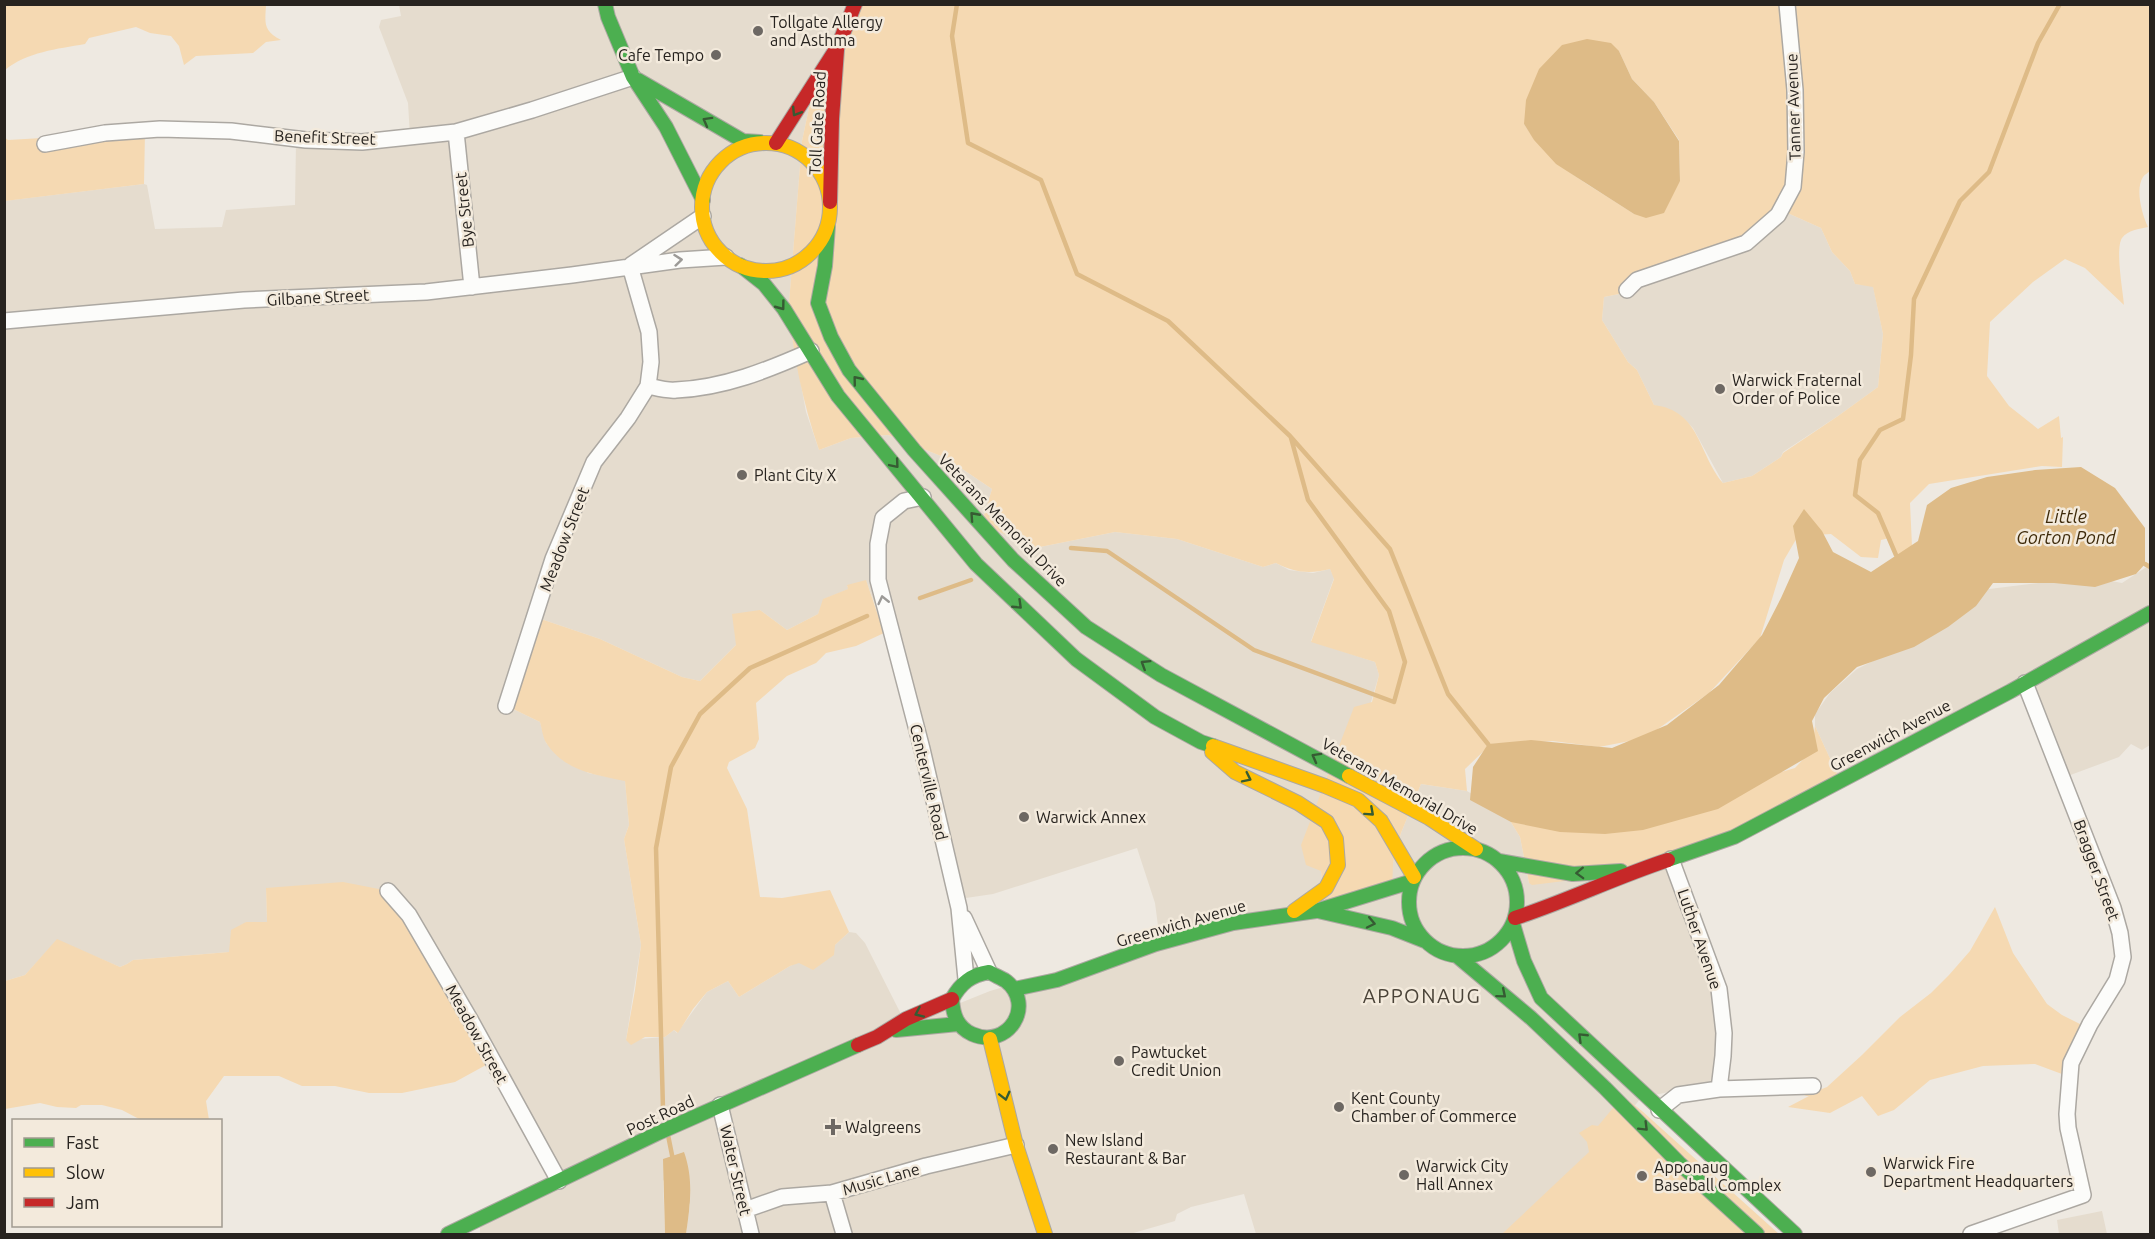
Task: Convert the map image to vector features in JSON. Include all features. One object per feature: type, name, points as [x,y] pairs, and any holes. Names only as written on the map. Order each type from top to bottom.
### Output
[{"type":"main road","points":[[605,4],[608,17],[633,77],[666,127],[703,200]]},
{"type":"main road","name":"Toll Gate Road","points":[[776,143],[838,46],[855,4]]},
{"type":"main road","name":"Toll Gate Road","points":[[830,202],[832,119],[838,46]]},
{"type":"main road","points":[[633,77],[743,141],[760,142],[776,143],[797,150],[814,163],[826,181],[830,202],[828,226],[818,245],[802,260],[782,269],[761,271],[740,265],[726,257],[711,238],[703,216],[703,200],[708,179],[721,161],[739,148],[760,142]]},
{"type":"main road","name":"Veterans Memorial Drive","points":[[828,226],[825,267],[818,303],[831,337],[849,370],[914,450],[1013,560],[1086,627],[1152,669],[1429,818],[1476,849]]},
{"type":"main road","name":"Veterans Memorial Drive","points":[[740,265],[764,284],[784,309],[838,396],[976,564],[1076,659],[1155,717],[1201,742],[1358,800],[1381,821],[1414,879]]},
{"type":"main road","name":"Greenwich Avenue","points":[[1514,921],[1638,870],[1734,837],[2151,614]]},
{"type":"main road","points":[[1201,742],[1235,772],[1298,803],[1327,822],[1336,839],[1338,865],[1326,888],[1291,913]]},
{"type":"main road","points":[[1514,921],[1499,943],[1479,954],[1457,956],[1440,951],[1425,941],[1413,923],[1409,902],[1414,879],[1425,863],[1440,852],[1458,848],[1476,849],[1499,861],[1509,872],[1515,887],[1517,902],[1514,921],[1524,961],[1541,998],[1795,1234]]},
{"type":"main road","name":"Greenwich Avenue","points":[[1499,861],[1573,874],[1638,870]]},
{"type":"main road","name":"Greenwich Avenue","points":[[1014,989],[1057,980],[1156,944],[1233,923],[1316,911],[1414,879]]},
{"type":"main road","name":"Greenwich Avenue","points":[[1316,911],[1392,928],[1425,941]]},
{"type":"main road","points":[[1457,956],[1531,1018],[1680,1164],[1757,1234]]},
{"type":"main road","points":[[989,972],[1004,978],[1014,989],[1019,1008],[1014,1023],[1004,1034],[990,1039],[975,1038],[957,1024],[952,999],[966,979],[989,972]]},
{"type":"main road","name":"Greenwich Avenue","points":[[1019,1008],[1057,980]]},
{"type":"main road","name":"Post Road","points":[[448,1234],[481,1228],[559,1181],[658,1133],[888,1031],[906,1019],[952,999]]},
{"type":"main road","name":"Post Road","points":[[888,1031],[957,1024]]},
{"type":"main road","points":[[990,1039],[1017,1145],[1045,1234]]},
{"type":"street","name":"Tanner Avenue","points":[[1627,290],[1637,280],[1746,243],[1778,214],[1792,187],[1797,152],[1795,90],[1787,4]]},
{"type":"street","name":"Benefit Street","points":[[45,144],[105,133],[160,129],[231,131],[306,140],[362,142],[456,132],[633,77]]},
{"type":"street","name":"Bye Street","points":[[456,132],[472,287]]},
{"type":"street","name":"Gilbane Street","points":[[630,266],[703,216]]},
{"type":"street","name":"Gilbane Street","points":[[4,321],[244,300],[426,292],[630,266],[726,257]]},
{"type":"street","name":"Meadow Street","points":[[506,706],[553,559],[594,462],[628,418],[648,386],[651,362],[649,332],[630,266]]},
{"type":"street","points":[[648,386],[675,390],[725,382],[755,375],[811,351]]},
{"type":"street","name":"Centerville Road","points":[[922,497],[904,501],[883,518],[878,544],[878,580],[922,750],[959,908],[966,979]]},
{"type":"street","name":"Bragger Street","points":[[1971,1234],[2083,1195],[2068,1128],[2071,1063],[2090,1024],[2117,980],[2123,957],[2120,933],[2113,908],[2025,683]]},
{"type":"street","name":"Luther Avenue","points":[[1671,859],[1719,989],[1724,1033],[1719,1089]]},
{"type":"street","name":"Meadow Street","points":[[388,891],[409,915],[559,1181]]},
{"type":"street","name":"Centerville Road","points":[[959,908],[989,972]]},
{"type":"street","points":[[1659,1110],[1678,1095],[1719,1089],[1813,1086]]},
{"type":"street","name":"Water Street","points":[[720,1105],[751,1234]]},
{"type":"street","name":"Music Lane","points":[[745,1210],[782,1197],[832,1193],[926,1166],[1017,1145]]},
{"type":"street","points":[[832,1193],[844,1234]]},
{"type":"shaded area","points":[[5,4],[266,5],[266,26],[281,40],[266,42],[253,53],[196,56],[184,65],[179,46],[171,36],[150,33],[136,27],[89,38],[85,44],[33,55],[5,70]]},
{"type":"shaded area","points":[[399,5],[848,5],[810,103],[802,141],[789,303],[790,325],[806,412],[819,450],[851,438],[888,435],[946,458],[992,489],[984,515],[1035,548],[1115,532],[1177,539],[1263,567],[1276,563],[1289,570],[1313,573],[1330,569],[1334,578],[1311,641],[1375,662],[1379,675],[1321,871],[1325,906],[1393,863],[1401,833],[1421,784],[1467,791],[1506,814],[1520,837],[1529,883],[1674,861],[1722,990],[1716,1079],[1710,1083],[1641,1098],[1591,1159],[1514,1234],[1256,1234],[1244,1194],[1191,1207],[1177,1214],[1175,1221],[1130,1234],[686,1234],[690,1204],[663,1180],[665,1234],[480,1234],[480,1221],[552,1183],[486,1065],[485,1058],[266,888],[267,922],[246,922],[229,952],[133,960],[120,967],[57,940],[25,975],[5,981],[4,201],[144,184],[147,185],[155,229],[222,227],[226,210],[295,205],[296,142],[410,136],[408,103],[379,27],[381,20],[401,16]],"holes":[[[866,581],[883,626],[959,899],[993,894],[1137,848],[1155,903],[1160,941],[990,991],[908,1024],[865,943],[856,933],[849,932],[835,945],[790,966],[739,997],[728,981],[707,992],[677,1033],[674,1030],[665,1037],[626,1040],[641,945],[624,839],[629,825],[625,780],[588,773],[546,743],[540,722],[507,706],[535,617],[600,639],[682,677],[700,681],[736,645],[760,610],[787,630],[818,614],[824,599],[849,589],[847,586]]]},
{"type":"shaded area","points":[[848,5],[2150,5],[2150,171],[2141,182],[2139,195],[2148,227],[2127,233],[2120,243],[2119,260],[2124,305],[2085,268],[2065,259],[2033,282],[1990,322],[1987,376],[2009,406],[2038,429],[2059,416],[2061,438],[2063,437],[2062,467],[2042,466],[1929,484],[1910,503],[1912,546],[1899,556],[1889,538],[1881,540],[1878,558],[1861,557],[1831,534],[1798,536],[1784,560],[1760,638],[1709,693],[1645,738],[1599,747],[1553,741],[1491,744],[1465,769],[1467,791],[1421,784],[1401,833],[1393,863],[1392,892],[1325,906],[1321,871],[1306,865],[1301,845],[1354,707],[1372,702],[1379,675],[1375,662],[1311,642],[1334,579],[1330,569],[1303,572],[1276,563],[1263,567],[1177,539],[1115,532],[1035,548],[989,527],[984,515],[992,489],[946,458],[888,435],[851,438],[819,450],[799,378],[789,303],[802,141],[810,103]],"holes":[[[1619,51],[1632,79],[1654,102],[1679,140],[1680,181],[1634,214],[1560,164],[1535,139],[1524,124]],[[1783,211],[1821,228],[1832,252],[1850,271],[1855,284],[1873,287],[1883,334],[1878,387],[1752,476],[1723,483],[1690,425],[1669,409],[1654,405],[1637,370],[1628,362],[1602,320],[1604,297],[1624,293],[1742,246]]]},
{"type":"shaded area","points":[[145,132],[144,184],[5,201],[4,137],[8,140]]},
{"type":"shaded area","points":[[1783,211],[1821,228],[1832,252],[1850,271],[1855,284],[1873,286],[1883,334],[1878,387],[1752,476],[1723,483],[1693,428],[1683,418],[1654,405],[1637,370],[1628,362],[1602,320],[1604,297],[1624,293]]},
{"type":"shaded area","points":[[2148,566],[2150,568],[2150,745],[2142,750],[2131,744],[2119,757],[2065,777],[2027,686],[1840,780],[1815,726],[1815,714],[1830,693],[1857,669],[1951,622],[1981,590],[2089,577],[2122,583]]},
{"type":"shaded area","points":[[866,580],[884,633],[856,646],[826,653],[816,663],[787,676],[756,703],[759,739],[755,748],[729,762],[727,768],[747,809],[760,897],[782,898],[830,890],[849,932],[835,945],[834,955],[813,970],[799,963],[790,966],[739,997],[728,981],[707,992],[678,1033],[674,1030],[665,1037],[645,1037],[631,1045],[626,1040],[641,945],[624,839],[629,825],[625,781],[572,766],[554,753],[546,742],[540,722],[507,706],[535,617],[600,639],[682,677],[700,681],[736,645],[732,614],[760,610],[787,630],[818,614],[823,599],[848,589],[847,585]]},
{"type":"shaded area","points":[[1815,726],[1840,780],[1734,839],[1581,879],[1532,885],[1529,883],[1520,837],[1506,814],[1745,783],[1795,768],[1812,750]]},
{"type":"shaded area","points":[[343,882],[389,891],[485,1058],[486,1065],[455,1082],[402,1093],[369,1093],[335,1086],[302,1086],[279,1076],[224,1076],[206,1101],[209,1119],[139,1119],[122,1110],[102,1105],[81,1105],[76,1108],[40,1103],[5,1109],[5,981],[25,975],[57,939],[120,967],[133,960],[229,952],[231,930],[246,922],[267,922],[266,888]]},
{"type":"shaded area","points":[[1995,907],[2013,953],[2047,1004],[2062,1015],[2088,1028],[2070,1077],[2035,1064],[1983,1066],[1930,1080],[1894,1110],[1878,1116],[1862,1096],[1830,1113],[1788,1107],[1809,1096],[1804,1096],[1827,1087],[1900,1017],[1931,993],[1970,951]]},
{"type":"shaded area","name":"Apponaug Baseball Complex","points":[[1623,1096],[1779,1234],[1502,1234],[1589,1152],[1587,1142],[1579,1133],[1592,1125],[1598,1126]]},
{"type":"shaded area","points":[[2102,1211],[2107,1234],[2059,1234],[2057,1220]]},
{"type":"water","points":[[1587,39],[1611,43],[1619,51],[1632,79],[1654,102],[1679,141],[1680,181],[1664,213],[1646,218],[1634,214],[1556,164],[1534,140],[1524,124],[1526,100],[1539,69],[1562,45]]},
{"type":"water","name":"Little Gorton Pond","points":[[2081,467],[2115,488],[2145,528],[2145,564],[2136,574],[2095,587],[2054,583],[1993,583],[1976,606],[1948,627],[1914,647],[1857,667],[1824,698],[1812,721],[1818,751],[1718,809],[1643,830],[1605,834],[1560,832],[1511,822],[1470,800],[1473,767],[1488,744],[1531,740],[1612,748],[1667,725],[1719,685],[1762,635],[1781,598],[1799,558],[1793,526],[1804,509],[1822,531],[1833,552],[1871,572],[1918,541],[1927,505],[1951,488],[1987,477],[2035,470]]},
{"type":"water","points":[[684,1152],[690,1183],[686,1234],[665,1234],[663,1159]]},
{"type":"waterway","points":[[957,4],[952,36],[968,143],[1041,180],[1077,274],[1168,321],[1290,436],[1390,549],[1448,694],[1488,744]]},
{"type":"waterway","points":[[1896,555],[1878,513],[1855,495],[1860,460],[1880,430],[1903,419],[1911,355],[1914,299],[1960,201],[1989,172],[2038,43],[2060,4]]},
{"type":"waterway","points":[[1071,548],[1107,551],[1254,650],[1394,702],[1405,662],[1389,611],[1308,500],[1291,438]]},
{"type":"waterway","points":[[2145,564],[2150,567]]},
{"type":"waterway","points":[[920,598],[971,580]]},
{"type":"waterway","points":[[665,1121],[656,848],[671,767],[700,714],[750,668],[867,616]]},
{"type":"waterway","points":[[668,1135],[673,1160]]},
{"type":"traffic: fast","points":[[605,4],[608,17],[633,77],[666,127],[703,200]]},
{"type":"traffic: fast","points":[[638,80],[743,141],[760,142]]},
{"type":"traffic: fast","points":[[828,226],[825,266],[818,303],[831,337],[849,370],[914,450],[1013,560],[1086,627],[1161,675],[1349,776]]},
{"type":"traffic: fast","points":[[740,265],[764,284],[784,309],[838,396],[976,564],[1076,659],[1155,717],[1213,746]]},
{"type":"traffic: fast","points":[[1668,860],[1734,837],[2011,691],[2150,613]]},
{"type":"traffic: fast","points":[[1463,848],[1484,852],[1501,864],[1513,881],[1517,902],[1513,923],[1501,940],[1484,952],[1463,956],[1442,952],[1425,940],[1413,923],[1409,902],[1413,881],[1425,864],[1442,852],[1463,848]]},
{"type":"traffic: fast","points":[[1499,861],[1573,874],[1621,871]]},
{"type":"traffic: fast","points":[[1014,989],[1057,980],[1156,944],[1233,923],[1316,911],[1413,881]]},
{"type":"traffic: fast","points":[[1318,911],[1392,928],[1425,941]]},
{"type":"traffic: fast","points":[[1513,924],[1524,961],[1541,998],[1795,1234]]},
{"type":"traffic: fast","points":[[1457,956],[1531,1018],[1680,1164],[1757,1234]]},
{"type":"traffic: fast","points":[[989,972],[1006,981],[1015,991],[1018,1013],[1006,1031],[997,1036],[985,1037],[972,1034],[959,1024],[953,1010],[952,999],[967,981],[989,972]]},
{"type":"traffic: fast","points":[[896,1030],[958,1024]]},
{"type":"traffic: fast","points":[[448,1234],[658,1133],[858,1045]]},
{"type":"traffic: slow","points":[[766,143],[790,148],[811,162],[825,183],[830,207],[825,231],[811,252],[790,266],[766,271],[742,266],[721,252],[707,231],[702,207],[707,183],[721,162],[742,148],[766,143]]},
{"type":"traffic: slow","points":[[1213,746],[1358,800],[1381,821],[1414,877]]},
{"type":"traffic: slow","points":[[1212,752],[1235,772],[1298,803],[1327,822],[1336,839],[1338,865],[1326,888],[1294,911]]},
{"type":"traffic: slow","points":[[1349,776],[1429,818],[1476,849]]},
{"type":"traffic: slow","points":[[990,1039],[1016,1145],[1045,1234]]},
{"type":"traffic: jam","points":[[776,143],[838,46],[855,4]]},
{"type":"traffic: jam","points":[[830,202],[832,119],[837,50]]},
{"type":"traffic: jam","points":[[1515,918],[1668,860]]},
{"type":"traffic: jam","points":[[858,1045],[877,1037],[906,1019],[952,999]]},
{"type":"place","name":"Tollgate Allergy and Asthma","points":[[758,31]]},
{"type":"place","name":"Cafe Tempo","points":[[716,55]]},
{"type":"place","name":"Warwick Fraternal Order of Police","points":[[1720,389]]},
{"type":"place","name":"Plant City X","points":[[742,475]]},
{"type":"place","name":"Warwick Annex","points":[[1024,817]]},
{"type":"place","name":"Pawtucket Credit Union","points":[[1119,1061]]},
{"type":"place","name":"Kent County Chamber of Commerce","points":[[1339,1107]]},
{"type":"place","name":"Walgreens","points":[[833,1127]]},
{"type":"place","name":"New Island Restaurant & Bar","points":[[1053,1149]]},
{"type":"place","name":"Warwick Fire Department Headquarters","points":[[1871,1172]]},
{"type":"place","name":"Warwick City Hall Annex","points":[[1404,1175]]},
{"type":"place","name":"Apponaug Baseball Complex","points":[[1642,1176]]},
{"type":"district","name":"APPONAUG","points":[[1422,995]]}]
